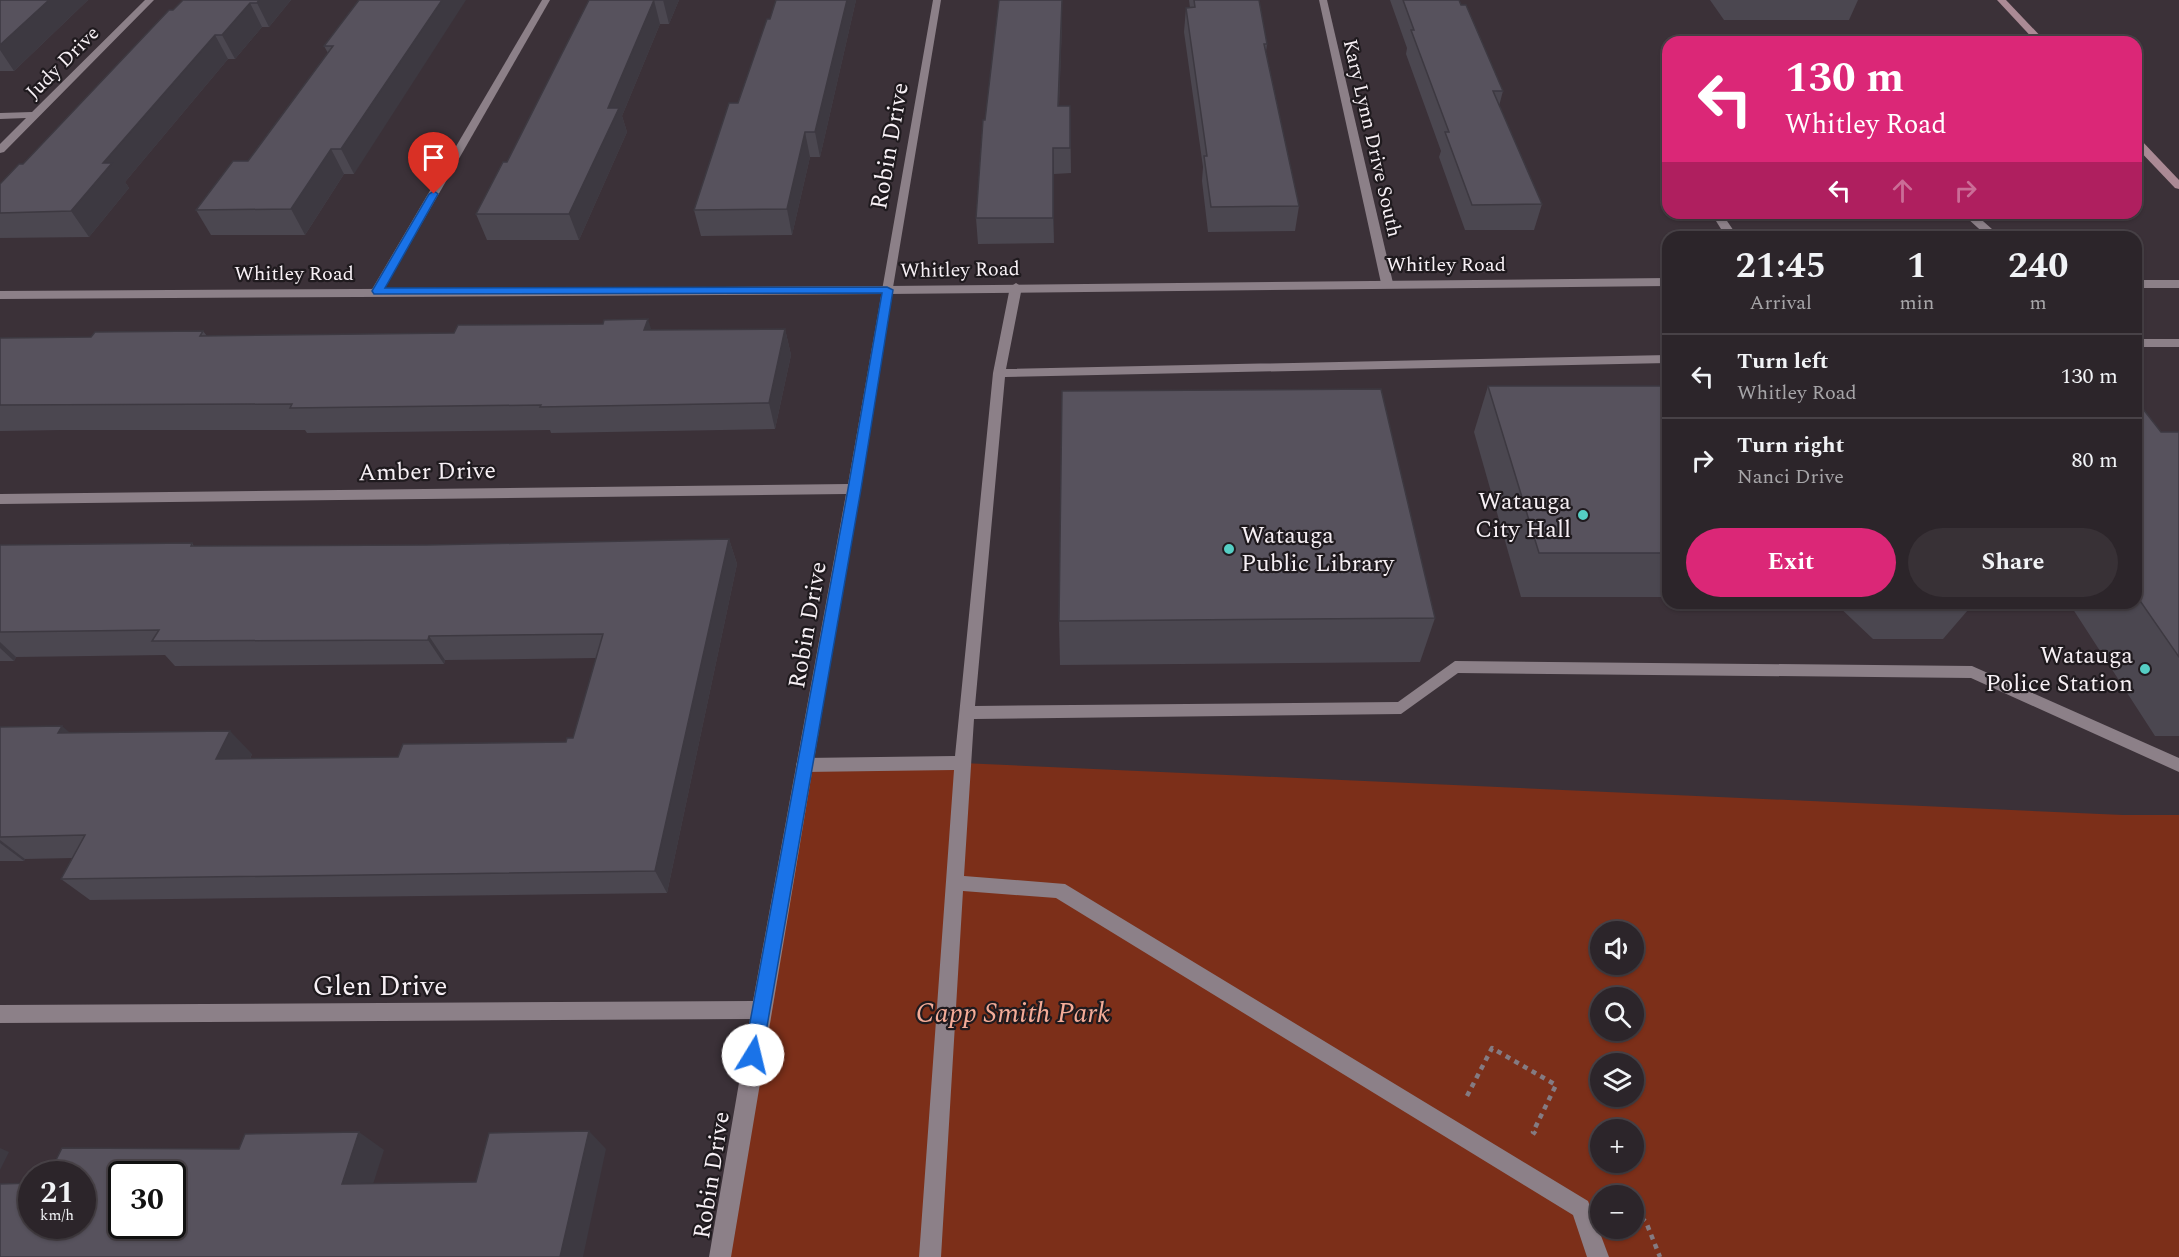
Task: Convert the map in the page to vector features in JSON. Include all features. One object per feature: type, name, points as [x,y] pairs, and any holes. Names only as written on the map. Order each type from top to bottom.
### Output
[{"type":"main road","points":[[2001,0],[2035,36]]},
{"type":"main road","points":[[2142,147],[2179,186]]},
{"type":"street","name":"Judy Drive","points":[[0,150],[150,0]]},
{"type":"street","points":[[377,291],[546,0]]},
{"type":"street","name":"Robin Drive","points":[[720,1257],[760,1010],[855,489],[937,0]]},
{"type":"street","name":"Kary Lynn Drive South","points":[[1323,0],[1387,284]]},
{"type":"street","points":[[0,116],[35,116]]},
{"type":"street","points":[[1974,219],[1988,231]]},
{"type":"street","name":"Whitley Road","points":[[0,295],[377,291],[887,290],[1662,282]]},
{"type":"street","points":[[2142,284],[2179,284]]},
{"type":"street","points":[[930,1257],[966,712],[999,373],[1016,287]]},
{"type":"street","points":[[2142,343],[2179,343]]},
{"type":"street","points":[[999,373],[1662,359]]},
{"type":"street","name":"Amber Drive","points":[[0,499],[855,489]]},
{"type":"street","points":[[966,712],[1401,708],[1455,667],[1972,672],[2179,765]]},
{"type":"street","points":[[804,765],[962,763]]},
{"type":"street","points":[[955,883],[1059,890],[1581,1208],[1599,1257]]},
{"type":"street","name":"Glen Drive","points":[[0,1014],[760,1010]]},
{"type":"path","points":[[1450,1128],[1491,1048],[1556,1085],[1533,1132],[1543,1138]]},
{"type":"path","points":[[1644,1220],[1660,1257]]},
{"type":"green space","name":"Capp Smith Park","points":[[962,763],[2123,815],[2179,815],[2179,1257],[722,1257],[804,765]]},
{"type":"building","points":[[0,0],[49,0],[0,45]]},
{"type":"building","points":[[183,0],[259,0],[257,3],[250,3],[222,35],[215,35],[103,163],[112,163],[71,211],[0,213],[0,184],[19,164],[23,164],[169,10],[173,10]]},
{"type":"building","points":[[359,0],[442,0],[341,149],[331,149],[291,209],[196,210],[233,161],[248,161],[333,46],[324,46]]},
{"type":"building","points":[[589,0],[654,0],[608,108],[619,108],[569,214],[476,214],[503,162],[507,162]]},
{"type":"building","points":[[776,0],[847,0],[815,132],[805,132],[787,209],[694,210],[729,103],[738,103],[767,19],[770,19]]},
{"type":"building","points":[[999,0],[1062,0],[1058,106],[1070,106],[1070,148],[1053,148],[1053,218],[976,218],[983,120],[985,120]]},
{"type":"building","points":[[1194,0],[1259,0],[1267,44],[1264,44],[1299,206],[1211,207],[1204,156],[1207,156],[1186,8],[1195,7]]},
{"type":"building","points":[[1403,0],[1459,0],[1461,5],[1466,5],[1503,91],[1493,91],[1542,204],[1472,205],[1445,132],[1449,132],[1411,30],[1414,30]]},
{"type":"building","points":[[648,319],[644,330],[785,329],[769,403],[290,408],[292,404],[0,405],[0,338],[91,337],[95,332],[203,331],[200,336],[454,333],[458,325],[603,324],[604,320]]},
{"type":"building","name":"Watauga City Hall","points":[[1488,386],[1662,386],[1662,553],[1539,553]]},
{"type":"building","name":"Watauga Public Library","points":[[1381,389],[1435,618],[1059,621],[1062,391]]},
{"type":"building","points":[[2142,408],[2161,432],[2179,432],[2179,657],[2142,604]]},
{"type":"building","points":[[729,539],[655,871],[61,879],[85,835],[0,837],[0,727],[62,726],[58,733],[230,731],[216,759],[398,757],[403,744],[566,742],[567,738],[573,738],[603,634],[429,636],[428,640],[152,641],[159,630],[0,632],[0,545],[192,543],[191,546],[427,545]]},
{"type":"building","points":[[589,1131],[560,1257],[0,1257],[0,1184],[18,1183],[18,1239],[96,1239],[96,1161],[56,1161],[62,1148],[239,1149],[245,1134],[359,1132],[342,1184],[476,1182],[489,1133]]},
{"type":"place","name":"Watauga City Hall","points":[[1583,515]]},
{"type":"place","name":"Watauga Public Library","points":[[1229,549]]},
{"type":"place","name":"Watauga Police Station","points":[[2145,669]]},
{"type":"route","points":[[434,194],[377,291],[887,290],[855,489],[753,1055]]}]
